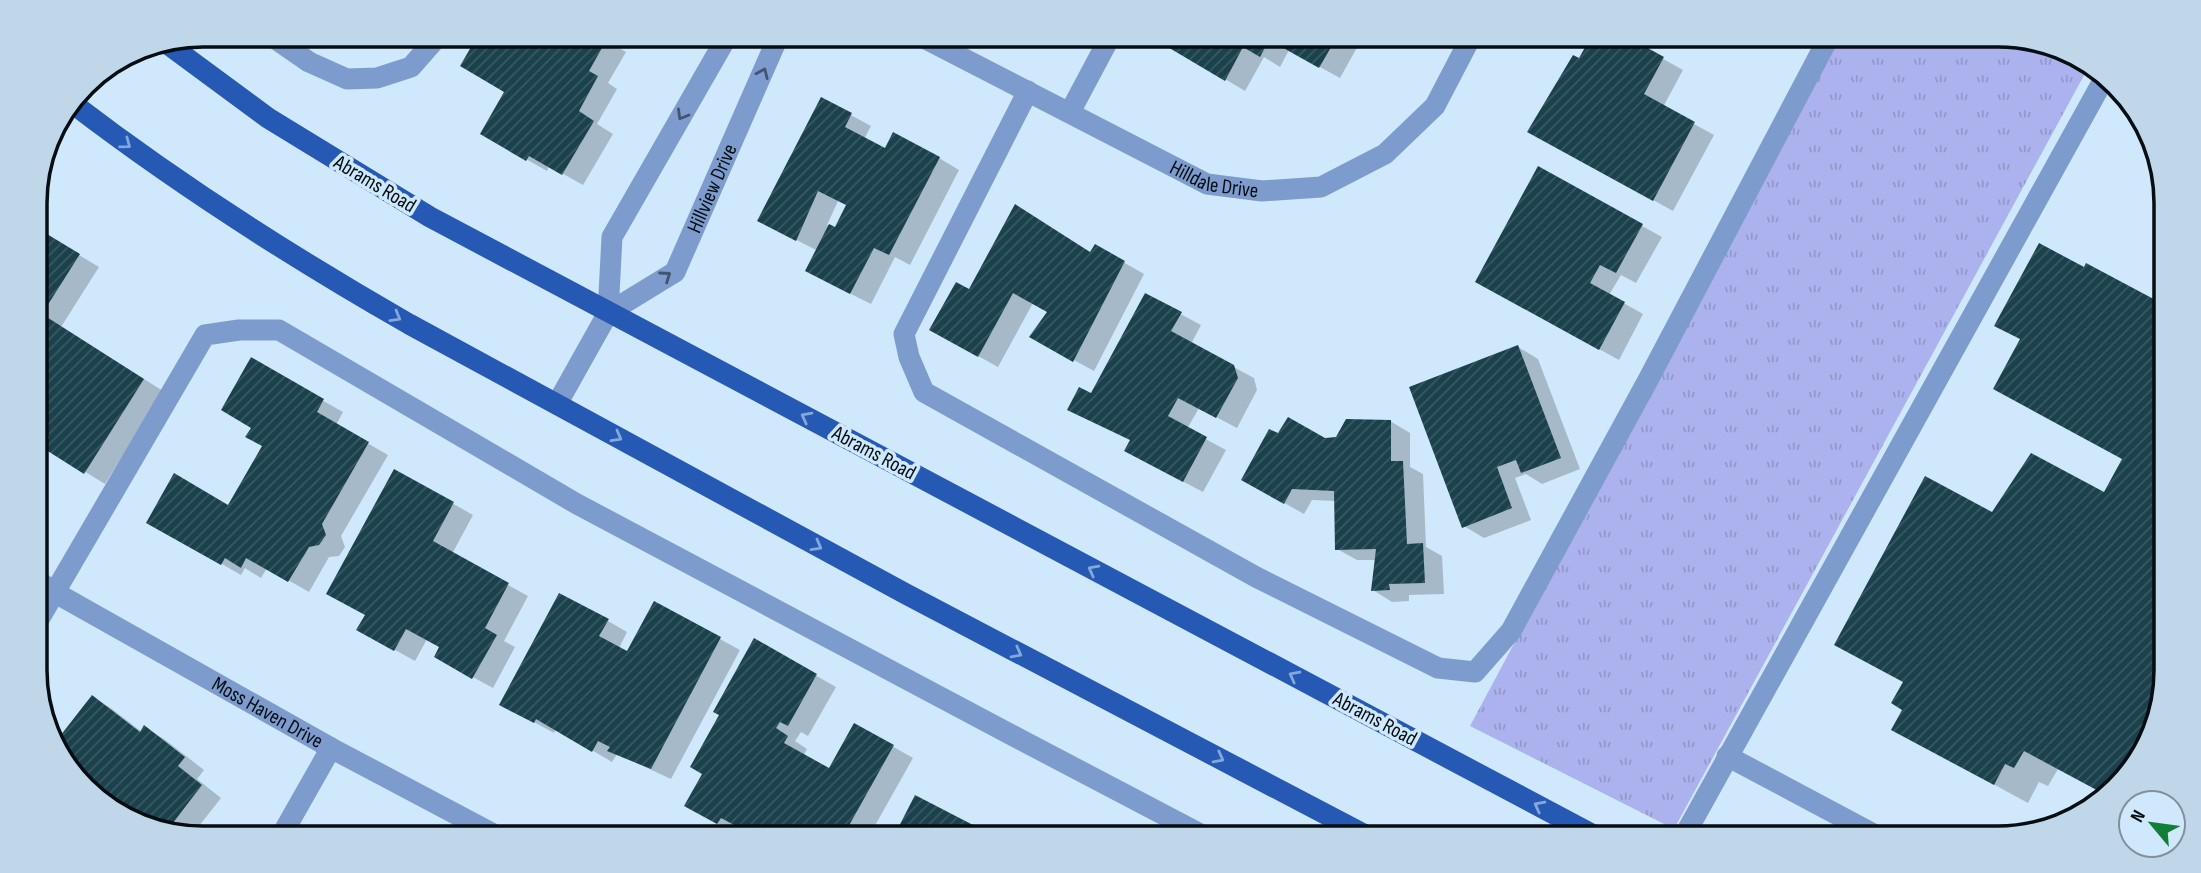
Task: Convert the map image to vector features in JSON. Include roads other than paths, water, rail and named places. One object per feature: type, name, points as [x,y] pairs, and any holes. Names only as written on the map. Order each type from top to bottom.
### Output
[{"type":"main road","name":"Abrams Road","points":[[174,50],[268,118],[430,217],[1575,825]]},
{"type":"main road","points":[[79,108],[191,190],[337,283],[918,601],[1347,825]]},
{"type":"street","points":[[1070,112],[1104,47]]},
{"type":"street","name":"Hilldale Drive","points":[[943,48],[1207,184],[1262,191],[1321,187],[1385,154],[1435,106],[1466,47]]},
{"type":"street","points":[[1028,91],[904,334],[909,357],[924,392],[1256,577],[1438,668],[1475,672],[1511,631],[1648,380],[1824,47]]},
{"type":"street","points":[[289,48],[309,62],[347,79],[377,78],[411,66],[427,48]]},
{"type":"street","name":"Hillview Drive","points":[[557,404],[608,313],[611,237],[721,48]]},
{"type":"street","name":"Hillview Drive","points":[[608,313],[675,272],[773,48]]},
{"type":"street","points":[[1690,825],[2100,85]]},
{"type":"street","points":[[47,584],[205,335],[239,330],[279,330],[577,504],[1184,825]]},
{"type":"street","name":"Moss Haven Drive","points":[[47,587],[331,748],[478,826]]},
{"type":"street","points":[[287,826],[331,748]]},
{"type":"street","points":[[1727,756],[1857,825]]}]
